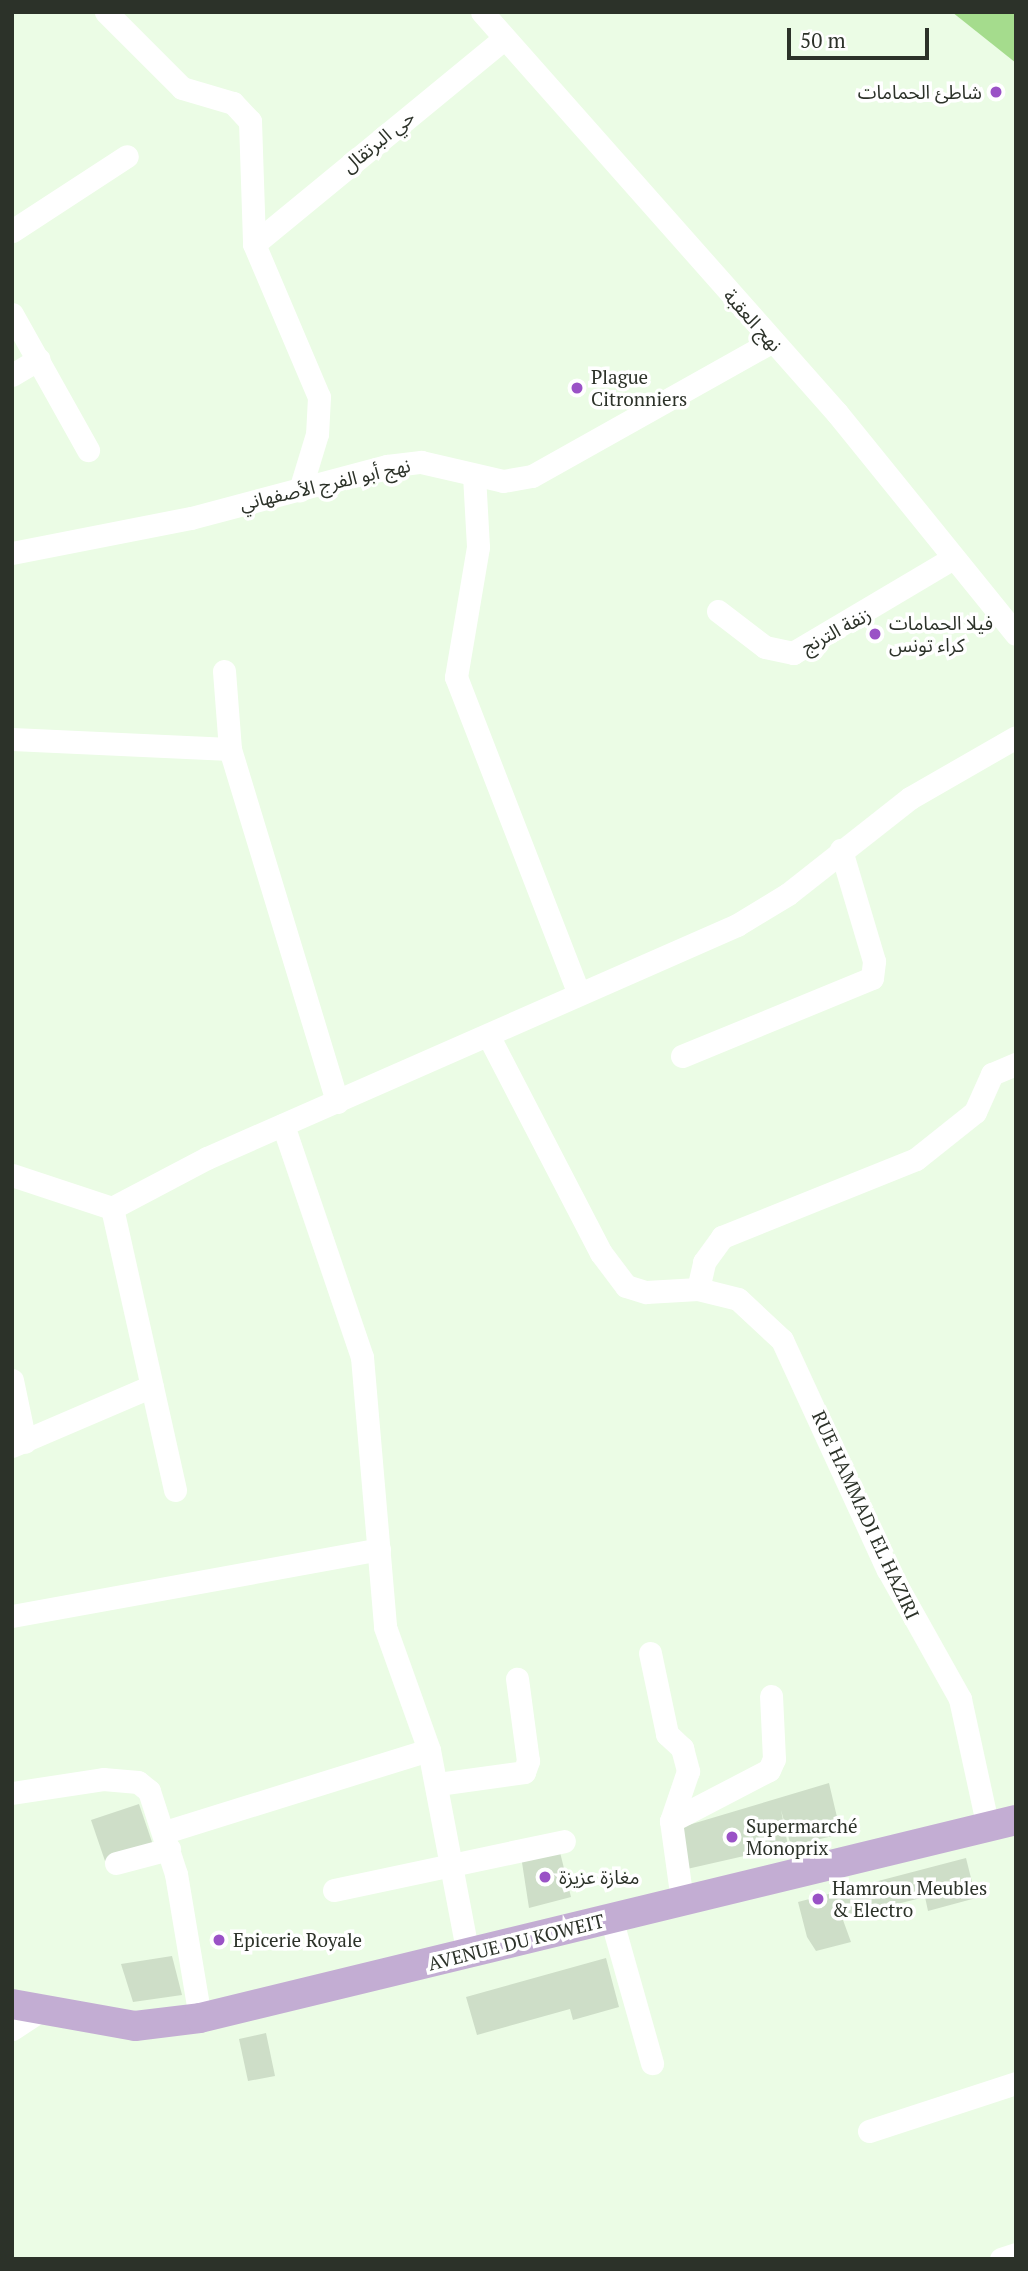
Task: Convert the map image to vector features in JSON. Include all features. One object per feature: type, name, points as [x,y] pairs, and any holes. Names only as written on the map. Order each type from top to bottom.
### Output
[{"type":"main road","name":"AVENUE DU KOWEIT","points":[[12,2004],[135,2026],[200,2018],[1002,1823]]},
{"type":"street","points":[[106,12],[181,88],[233,103],[250,121],[254,244],[319,397],[317,433],[300,490]]},
{"type":"street","name":"نهج العقبة","points":[[482,12],[773,341],[1016,634]]},
{"type":"street","name":"حي البرتقال","points":[[254,244],[504,39]]},
{"type":"street","points":[[12,231],[127,156]]},
{"type":"street","points":[[12,314],[88,450]]},
{"type":"street","name":"نهج أبو الفرج الأصفهاني","points":[[12,552],[421,462],[503,481],[532,476],[773,341]]},
{"type":"street","points":[[12,375],[39,359]]},
{"type":"street","points":[[474,475],[478,547],[456,677],[578,992]]},
{"type":"street","name":"زنفة الترنج","points":[[718,611],[765,647],[793,653],[953,558]]},
{"type":"street","points":[[224,671],[230,749],[337,1102]]},
{"type":"street","points":[[12,1175],[112,1208],[283,1125],[489,1037],[578,992],[737,925],[788,894],[911,798],[1016,737]]},
{"type":"street","points":[[12,739],[230,749]]},
{"type":"street","points":[[682,1056],[872,978],[874,961],[841,850]]},
{"type":"street","name":"RUE HAMMADI EL HAZIRI","points":[[489,1037],[618,1278],[646,1292],[698,1289],[738,1299],[782,1340],[888,1570],[960,1699],[1002,1823]]},
{"type":"street","points":[[698,1289],[704,1262],[722,1237],[916,1159],[975,1112],[992,1074],[1016,1064]]},
{"type":"street","points":[[283,1125],[362,1357],[385,1627],[429,1750],[438,1784],[468,1954]]},
{"type":"street","points":[[112,1208],[175,1490]]},
{"type":"street","points":[[12,1380],[19,1444],[152,1386]]},
{"type":"street","points":[[12,1616],[379,1549]]},
{"type":"street","points":[[650,1653],[667,1734],[682,1748],[688,1771],[671,1821],[682,1900]]},
{"type":"street","points":[[438,1784],[524,1772],[528,1761],[517,1679]]},
{"type":"street","points":[[671,1821],[769,1770],[774,1759],[771,1696]]},
{"type":"street","points":[[116,1863],[167,1840],[429,1750]]},
{"type":"street","points":[[12,1793],[78,1780],[131,1781],[149,1791],[167,1840],[200,2018]]},
{"type":"street","points":[[334,1890],[450,1863],[564,1841]]},
{"type":"street","points":[[611,1918],[652,2063]]},
{"type":"street","points":[[12,2029],[41,2010]]},
{"type":"street","points":[[869,2131],[1016,2083]]},
{"type":"street","points":[[1001,2259],[1016,2254]]},
{"type":"shaded area","points":[[952,12],[1016,12],[1016,63]]},
{"type":"building","name":"Supermarché Monoprix","points":[[829,1783],[841,1834],[791,1846],[781,1810],[788,1846],[687,1869],[675,1829]]},
{"type":"building","points":[[139,1804],[153,1845],[105,1861],[91,1820]]},
{"type":"building","name":"مغازة عزيزة","points":[[559,1848],[571,1897],[529,1908],[521,1856]]},
{"type":"building","points":[[966,1858],[976,1898],[928,1911],[925,1897],[885,1907],[887,1916],[843,1920],[851,1942],[816,1951],[807,1937],[798,1902]]},
{"type":"building","points":[[172,1956],[182,1995],[133,2002],[121,1964]]},
{"type":"building","points":[[606,1958],[619,2007],[573,2020],[570,2009],[477,2035],[466,1997]]},
{"type":"building","points":[[266,2033],[275,2076],[248,2081],[239,2039]]},
{"type":"place","name":"شاطئ الحمامات","points":[[996,92]]},
{"type":"place","name":"Plague Citronniers","points":[[577,388]]},
{"type":"place","name":"فيلا الحمامات كراء تونس","points":[[875,634]]},
{"type":"place","name":"Supermarché Monoprix","points":[[732,1837]]},
{"type":"place","name":"مغازة عزيزة","points":[[545,1877]]},
{"type":"place","name":"Hamroun Meubles & Electro","points":[[818,1899]]},
{"type":"place","name":"Epicerie Royale","points":[[219,1940]]}]
